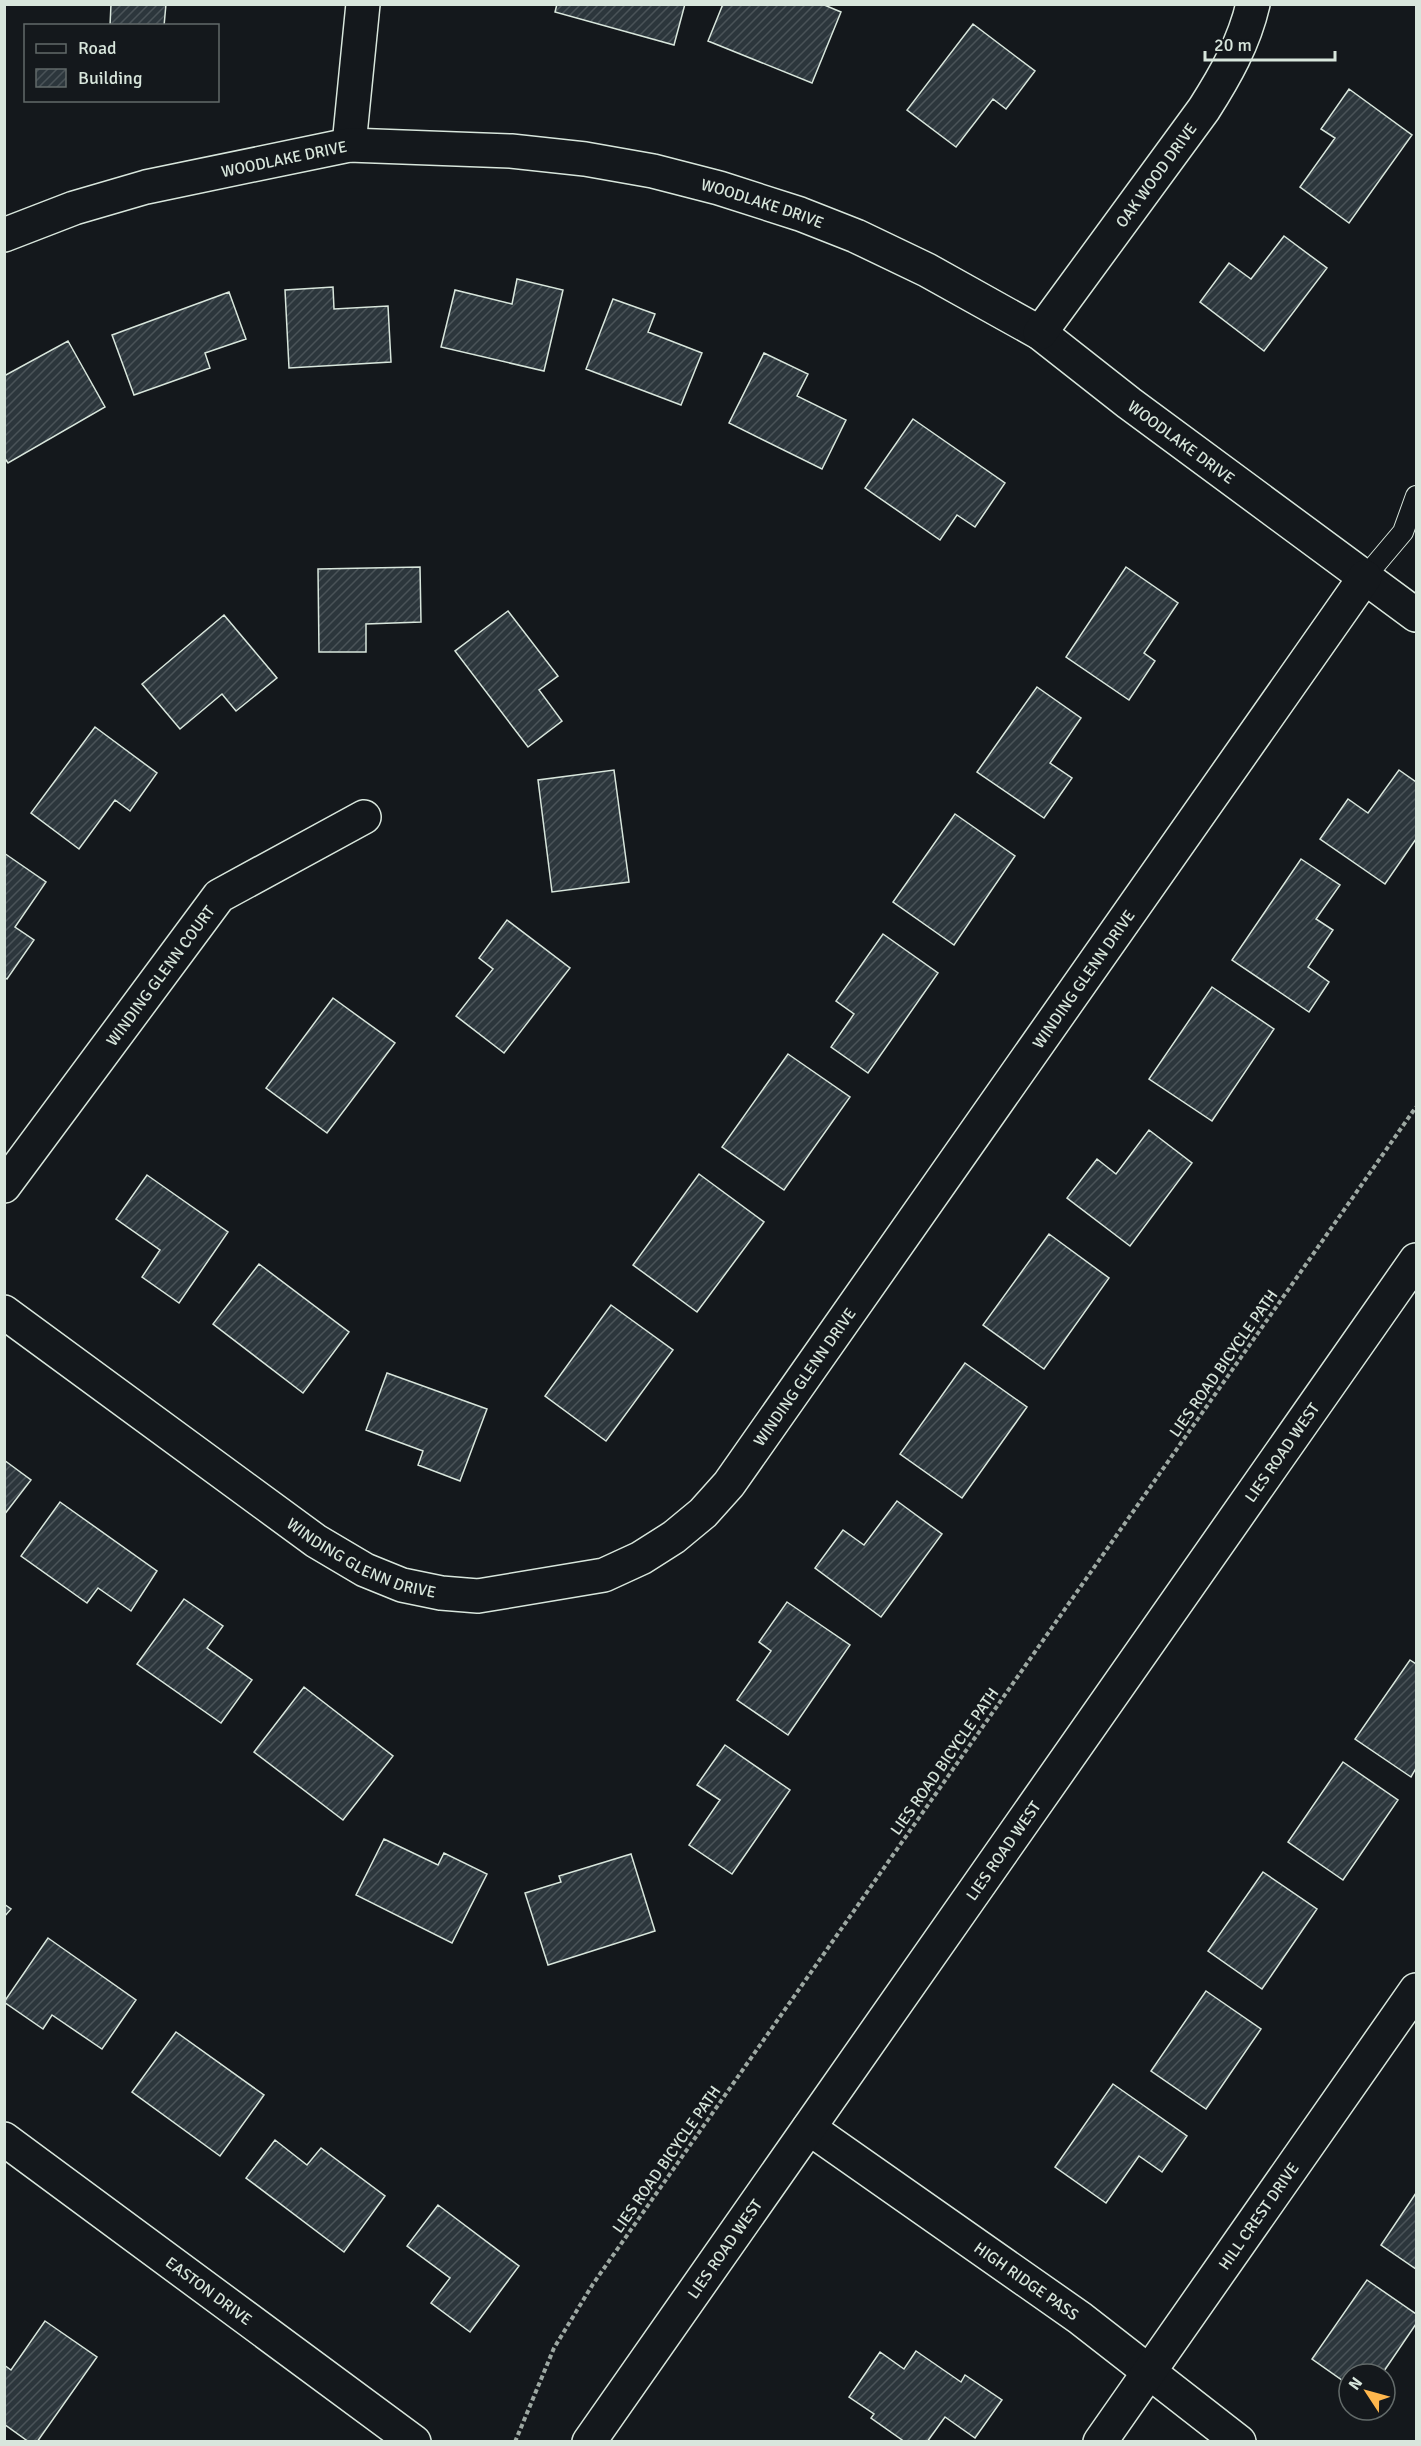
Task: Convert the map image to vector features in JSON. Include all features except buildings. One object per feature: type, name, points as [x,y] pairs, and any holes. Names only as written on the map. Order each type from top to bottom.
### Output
[{"type":"street","points":[[349,145],[363,4]]},
{"type":"street","name":"OAK WOOD DRIVE","points":[[1040,333],[1204,109],[1228,72],[1243,38],[1253,4]]},
{"type":"street","name":"WOODLAKE DRIVE","points":[[4,235],[74,208],[146,186],[349,145],[511,151],[585,159],[653,171],[719,188],[800,214],[856,236],[927,270],[1040,333],[1129,403],[1416,615]]},
{"type":"street","name":"WINDING GLENN DRIVE","points":[[4,1312],[316,1541],[365,1570],[393,1581],[441,1593],[478,1596],[604,1575],[641,1558],[674,1537],[703,1513],[729,1484],[1365,577]]},
{"type":"street","name":"WINDING GLENN COURT","points":[[4,1186],[219,896],[364,817]]},
{"type":"street","name":"LIES ROAD WEST","points":[[589,2442],[1416,1260]]},
{"type":"street","name":"HILL CREST DRIVE","points":[[1100,2442],[1416,1990]]},
{"type":"street","name":"HIGH RIDGE PASS","points":[[809,2128],[1071,2311],[1239,2442]]},
{"type":"street","name":"EASTON DRIVE","points":[[8,2148],[414,2442]]},
{"type":"lane","points":[[1365,577],[1403,532],[1416,496]]},
{"type":"path","name":"LIES ROAD BICYCLE PATH","points":[[515,2442],[554,2348],[593,2284],[1416,1107]]}]
